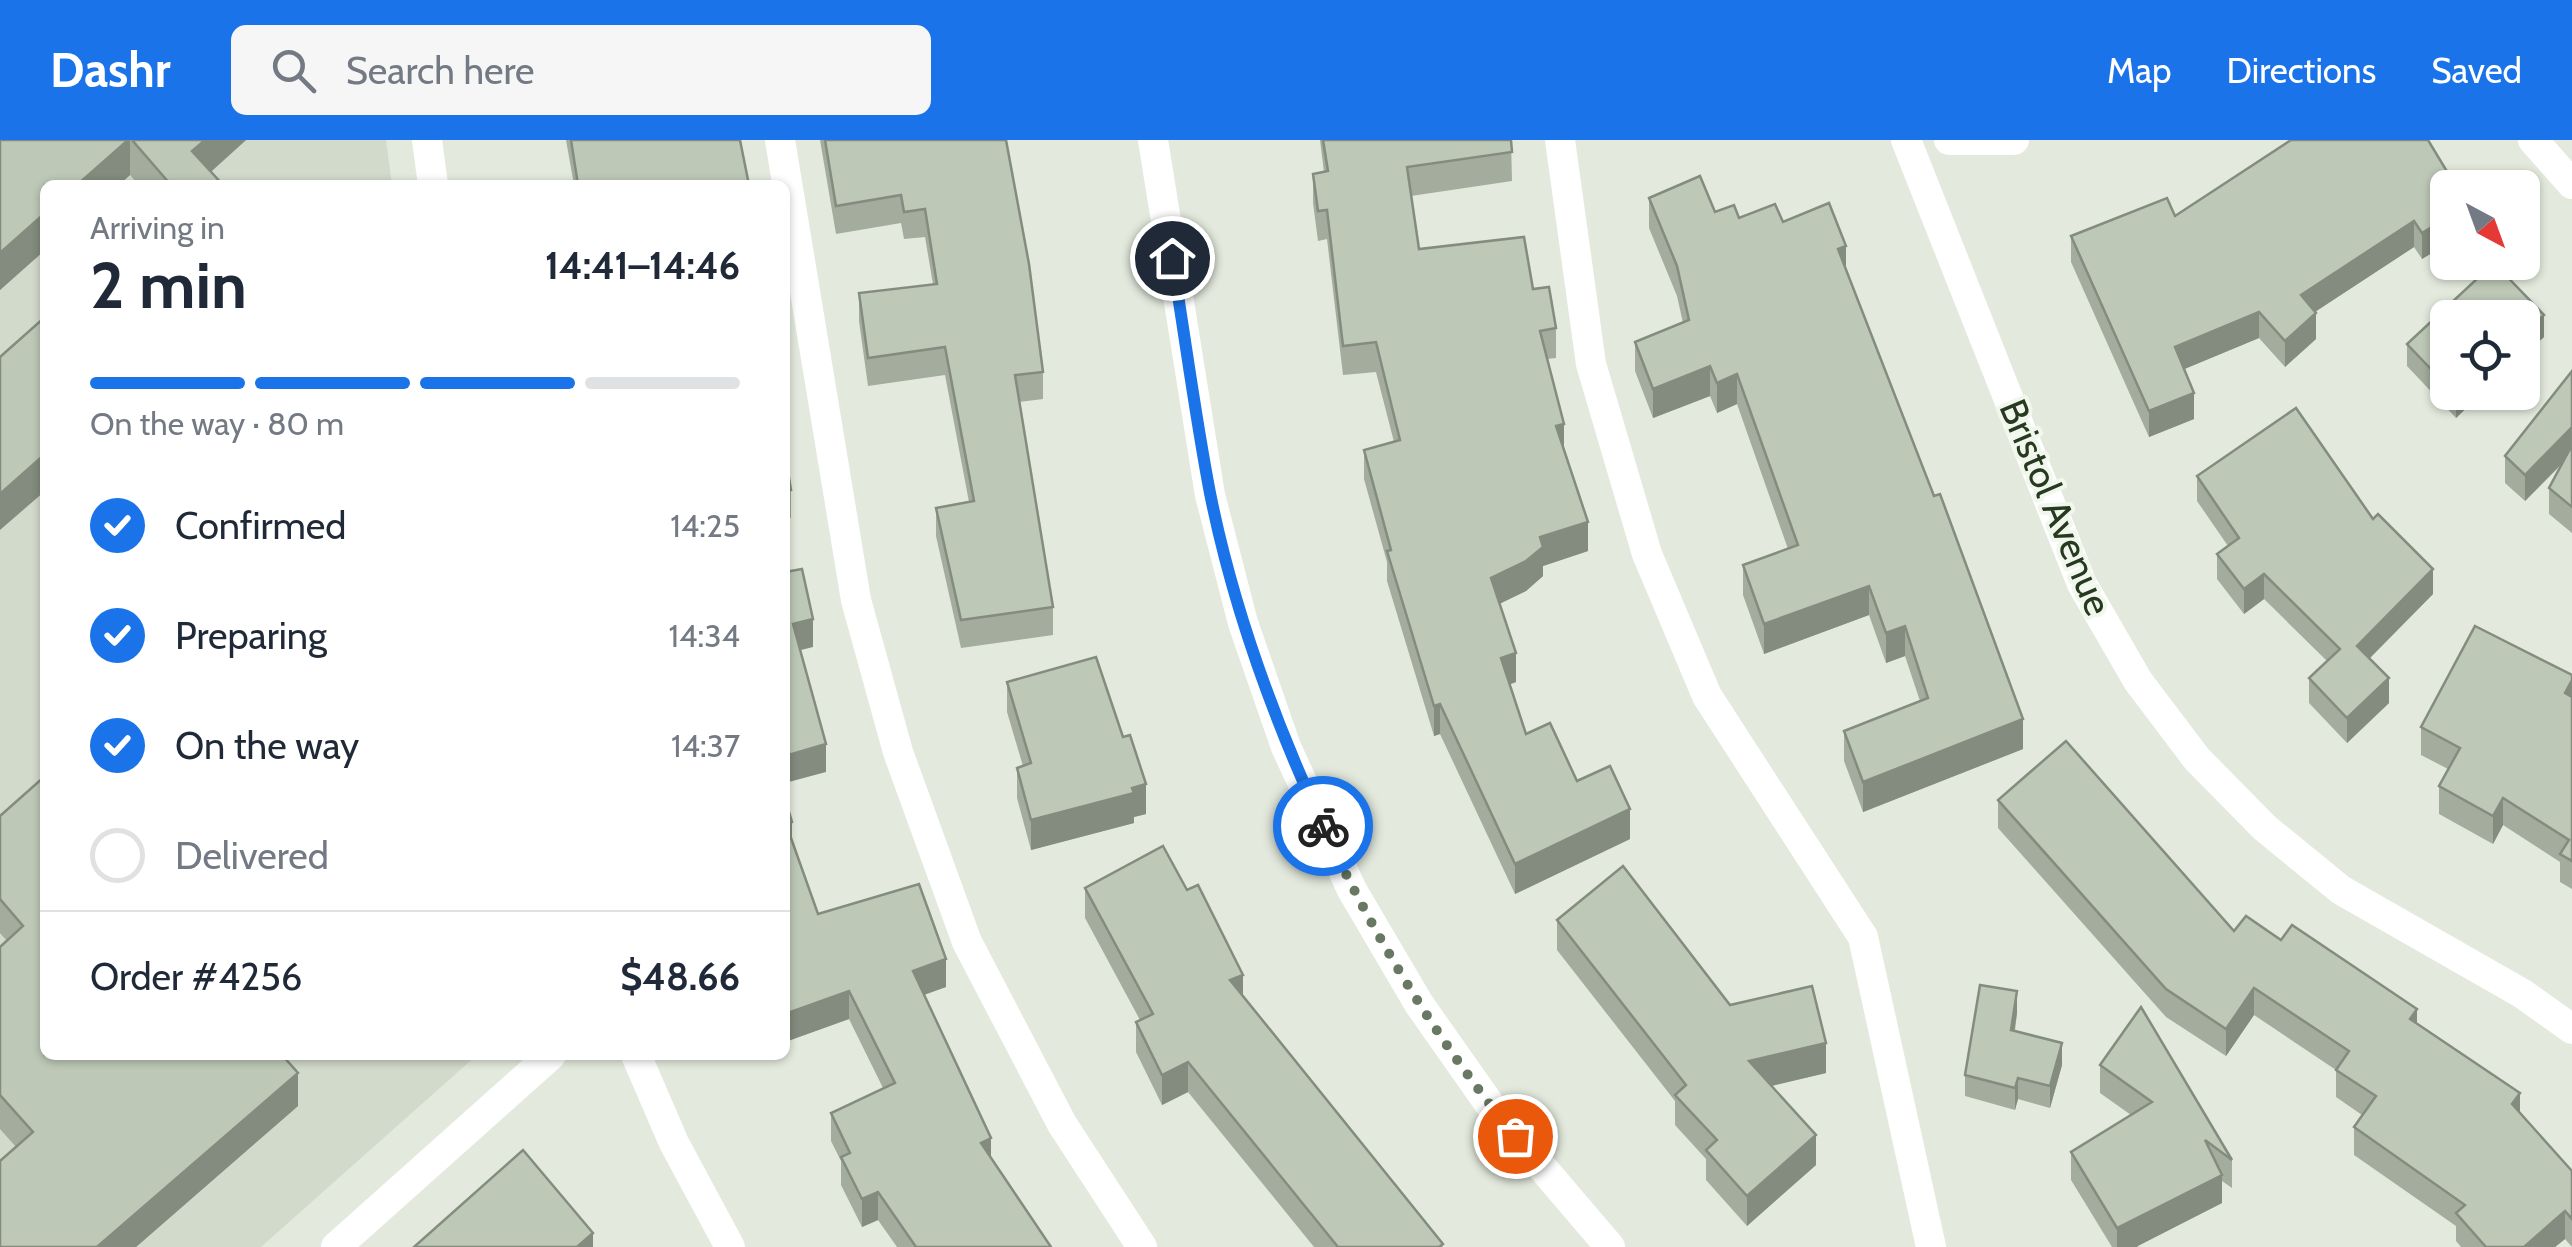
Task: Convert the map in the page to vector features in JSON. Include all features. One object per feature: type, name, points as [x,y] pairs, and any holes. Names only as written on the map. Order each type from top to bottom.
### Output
[{"type":"street","points":[[427,140],[433,180]]},
{"type":"street","points":[[780,140],[787,180]]},
{"type":"street","points":[[1153,140],[1210,495],[1243,623],[1286,747],[1352,890],[1419,1004],[1495,1112],[1610,1247]]},
{"type":"street","points":[[1560,140],[1591,364],[1647,554],[1707,696],[1863,936],[1931,1247]]},
{"type":"street","name":"Bristol Avenue","points":[[1906,140],[2082,584],[2138,681],[2210,772],[2265,828],[2342,890],[2523,994],[2572,1030]]},
{"type":"street","points":[[1949,140],[2014,140]]},
{"type":"street","points":[[2533,140],[2572,184]]},
{"type":"street","points":[[790,201],[856,600],[898,752],[966,942],[1062,1124],[1142,1247]]},
{"type":"street","points":[[336,1247],[545,1060]]},
{"type":"street","points":[[638,1060],[674,1142],[730,1247]]},
{"type":"shaded area","points":[[0,140],[386,140],[391,180],[40,180],[40,1060],[471,1060],[261,1247],[0,1247]]},
{"type":"building","points":[[0,140],[128,140],[83,180],[40,180],[40,217],[0,253]]},
{"type":"building","points":[[132,140],[205,140],[192,151],[218,180],[167,180]]},
{"type":"building","points":[[571,140],[740,140],[748,180],[577,180]]},
{"type":"building","points":[[825,140],[1006,140],[1029,264],[1043,372],[1015,375],[1053,607],[961,620],[936,508],[974,501],[945,347],[868,358],[859,293],[937,284],[925,209],[904,212],[901,195],[836,206]]},
{"type":"building","points":[[1323,140],[1511,140],[1512,152],[1407,167],[1419,249],[1524,237],[1533,289],[1549,287],[1556,328],[1540,331],[1564,424],[1556,426],[1588,522],[1540,537],[1543,547],[1526,561],[1491,578],[1516,653],[1501,658],[1526,734],[1550,723],[1577,781],[1610,766],[1630,809],[1515,864],[1440,704],[1434,706],[1387,551],[1391,550],[1364,450],[1400,440],[1376,342],[1343,346],[1327,210],[1318,211],[1313,174],[1328,171]]},
{"type":"building","points":[[2291,140],[2428,140],[2446,170],[2430,170],[2430,228],[2422,233],[2414,221],[2301,295],[2316,313],[2285,341],[2259,312],[2175,347],[2194,393],[2149,411],[2071,236],[2167,198],[2175,216]]},
{"type":"building","points":[[1700,176],[1715,212],[1734,205],[1739,218],[1775,204],[1783,222],[1829,203],[1846,246],[1838,249],[1934,496],[1940,494],[2023,719],[1863,782],[1844,731],[1928,698],[1905,626],[1886,633],[1869,586],[1764,624],[1743,565],[1798,545],[1737,374],[1717,383],[1710,366],[1653,389],[1635,342],[1689,320],[1677,266],[1649,198]]},
{"type":"building","points":[[2476,280],[2510,280],[2530,300],[2454,300]]},
{"type":"building","points":[[40,321],[40,458],[0,494],[0,357]]},
{"type":"building","points":[[2430,323],[2430,368],[2407,344]]},
{"type":"building","points":[[2572,371],[2572,427],[2525,475],[2505,456]]},
{"type":"building","points":[[2296,408],[2373,519],[2378,514],[2433,569],[2357,646],[2389,678],[2347,718],[2309,678],[2340,649],[2264,574],[2244,589],[2217,554],[2239,538],[2197,476]]},
{"type":"building","points":[[2572,445],[2572,507],[2549,488]]},
{"type":"building","points":[[802,569],[813,619],[793,624],[826,744],[790,755],[790,571]]},
{"type":"building","points":[[2475,626],[2572,675],[2565,693],[2572,697],[2572,861],[2560,854],[2569,840],[2503,798],[2493,816],[2439,786],[2460,748],[2421,727]]},
{"type":"building","points":[[1096,657],[1123,737],[1130,735],[1146,784],[1132,788],[1134,793],[1031,820],[1017,768],[1031,763],[1007,682]]},
{"type":"building","points":[[2066,741],[2234,931],[2246,916],[2281,940],[2292,925],[2417,1009],[2410,1019],[2520,1093],[2512,1104],[2572,1171],[2572,1219],[2565,1211],[2524,1247],[2486,1247],[2456,1213],[2465,1205],[2354,1127],[2376,1096],[2336,1070],[2349,1051],[2254,988],[2226,1029],[2166,989],[1998,800]]},
{"type":"building","points":[[40,780],[40,1060],[286,1060],[298,1073],[97,1247],[0,1247],[0,1161],[33,1132],[0,1095],[0,947],[23,926],[0,899],[0,816]]},
{"type":"building","points":[[790,835],[818,914],[919,884],[946,959],[913,971],[991,1138],[981,1143],[1051,1247],[916,1247],[878,1192],[862,1199],[841,1157],[850,1153],[831,1113],[895,1083],[849,991],[790,1012]]},
{"type":"building","points":[[1163,846],[1187,890],[1198,885],[1243,975],[1230,980],[1443,1244],[1439,1247],[1338,1247],[1188,1062],[1162,1075],[1136,1022],[1153,1014],[1085,888]]},
{"type":"building","points":[[1623,866],[1730,1005],[1812,986],[1826,1043],[1749,1061],[1816,1135],[1747,1196],[1706,1150],[1717,1140],[1675,1095],[1686,1085],[1557,920]]},
{"type":"building","points":[[1980,985],[2017,991],[2011,1030],[2062,1043],[2050,1086],[2018,1078],[2015,1088],[1965,1075]]},
{"type":"building","points":[[2141,1007],[2232,1160],[2205,1140],[2222,1175],[2117,1228],[2071,1152],[2152,1102],[2100,1065]]},
{"type":"building","points":[[523,1150],[593,1233],[577,1247],[414,1247]]},
{"type":"way so far","points":[[1323,826],[1352,890],[1419,1004],[1515,1136]]},
{"type":"route","points":[[1172,258],[1210,495],[1243,623],[1286,747],[1323,826]]}]
